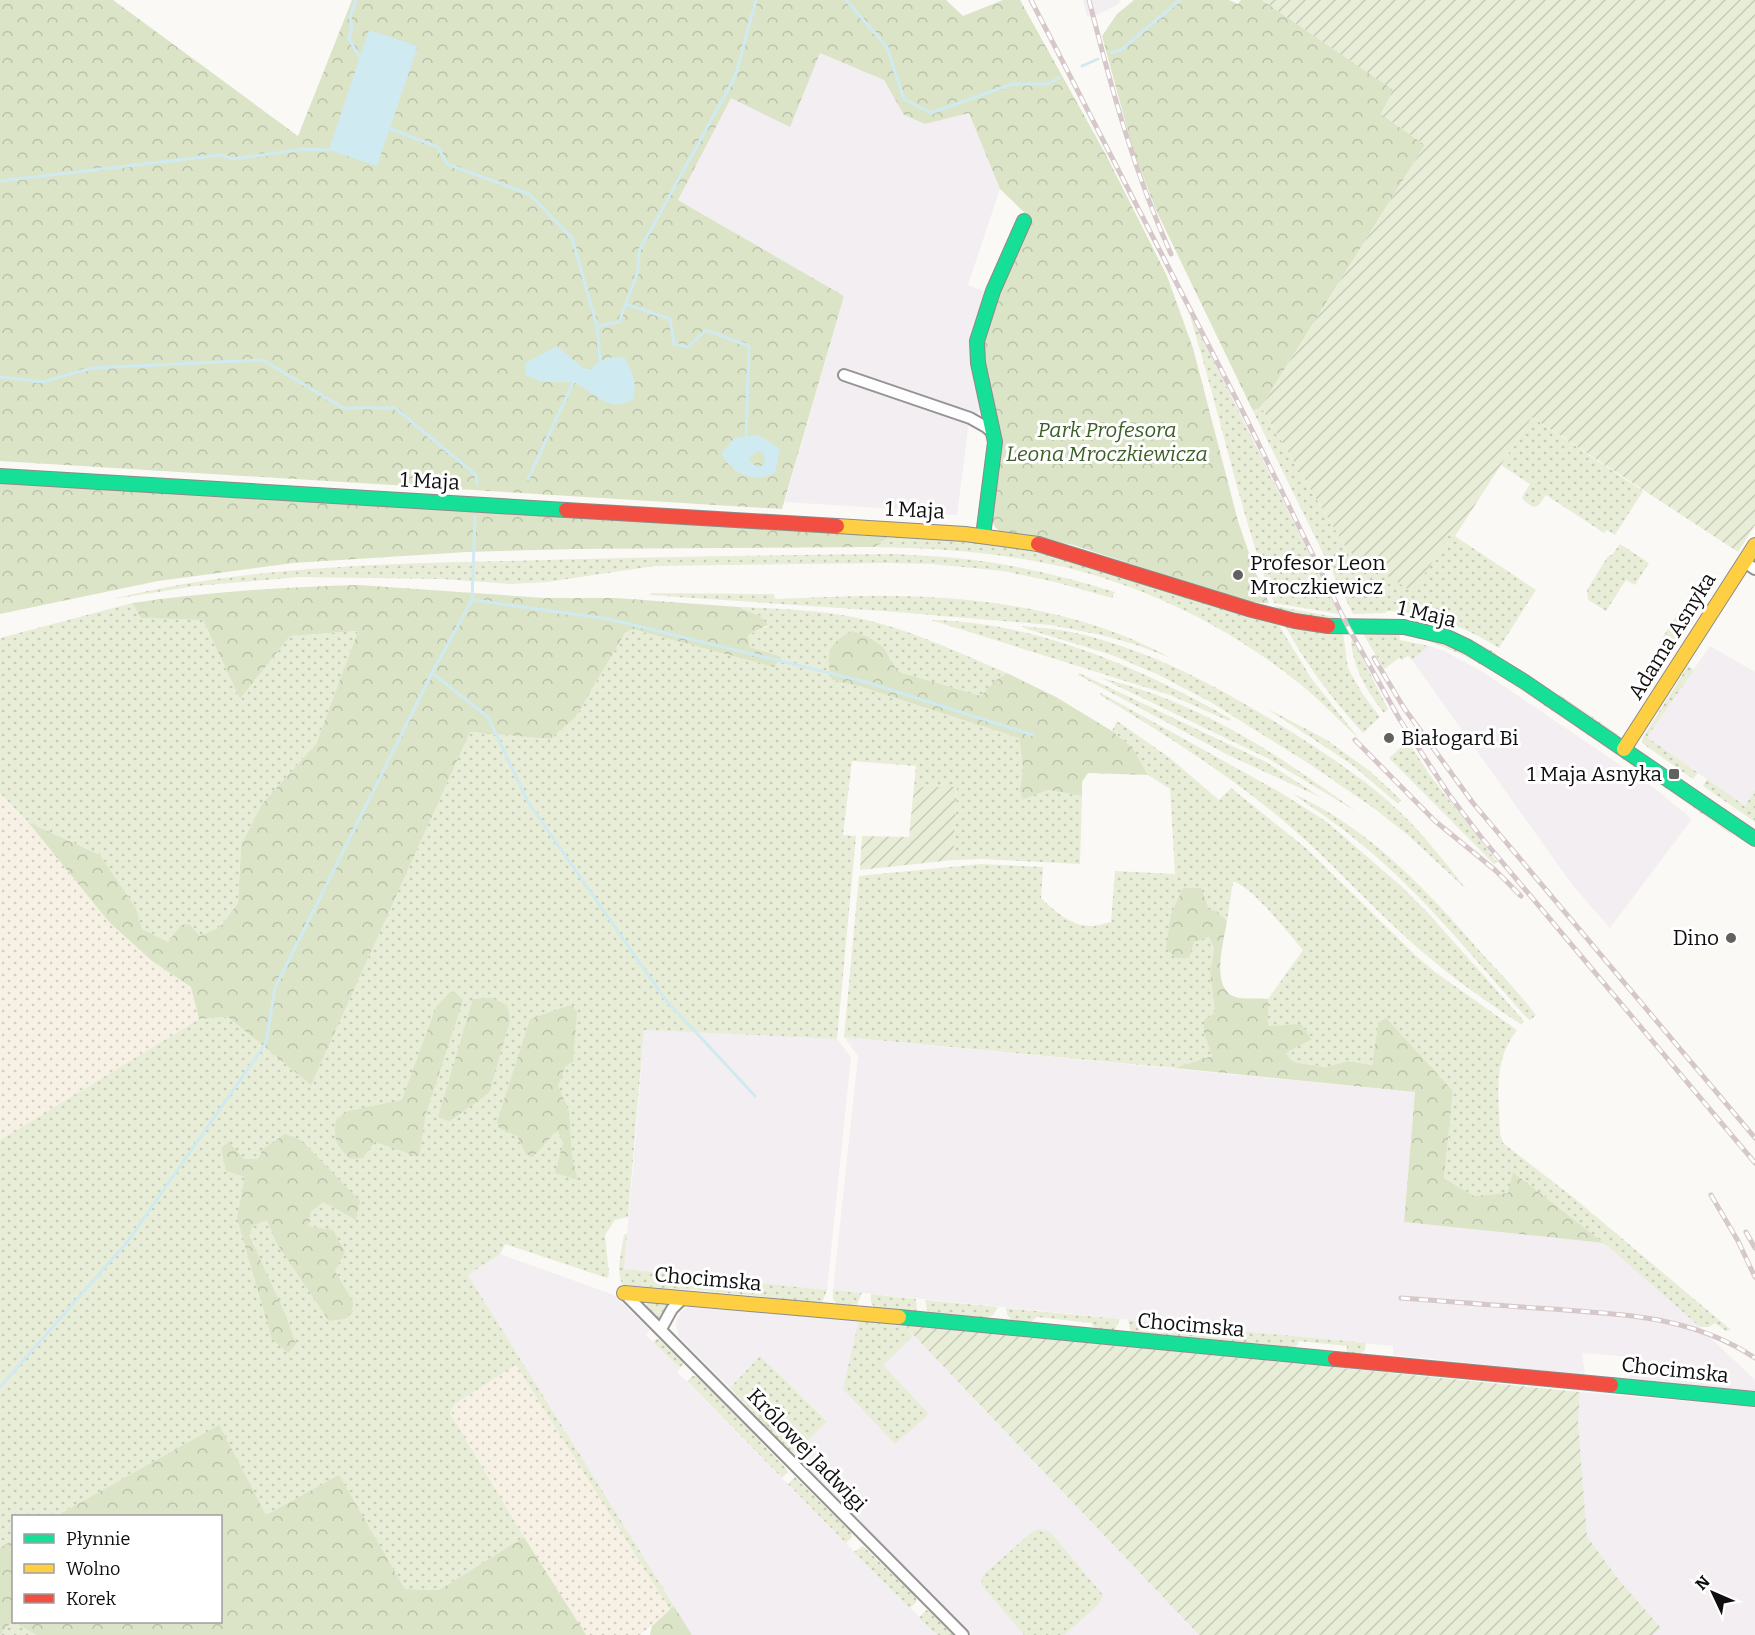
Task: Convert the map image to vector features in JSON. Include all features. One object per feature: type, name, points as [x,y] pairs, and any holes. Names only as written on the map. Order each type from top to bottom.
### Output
[{"type":"street","points":[[983,536],[995,442],[976,346],[983,317],[1024,221]]},
{"type":"street","points":[[844,375],[970,418],[993,433]]},
{"type":"street","name":"1 Maja","points":[[0,476],[983,536],[1026,541],[1070,552],[1281,618],[1329,627],[1392,626],[1437,633],[1495,663],[1755,839]]},
{"type":"street","name":"Adama Asnyka","points":[[1624,749],[1749,566],[1755,545]]},
{"type":"street","name":"Chocimska","points":[[624,1293],[1755,1399]]},
{"type":"street","name":"Królowej Jadwigi","points":[[624,1293],[963,1635]]},
{"type":"street","points":[[661,1329],[672,1309],[683,1298]]},
{"type":"shaded area","points":[[1083,0],[1121,0],[1117,5],[1099,14],[1087,17]]},
{"type":"shaded area","points":[[820,53],[884,80],[904,115],[925,124],[969,113],[1000,189],[968,285],[988,293],[971,346],[970,359],[982,403],[981,410],[977,414],[970,414],[957,515],[785,502],[844,296],[678,200],[731,98]]},
{"type":"shaded area","points":[[1429,646],[1444,651],[1483,672],[1654,788],[1692,819],[1610,928],[1573,886],[1412,660]]},
{"type":"shaded area","points":[[1710,646],[1755,672],[1755,790],[1745,806],[1647,737]]},
{"type":"shaded area","points":[[0,793],[28,822],[109,922],[152,961],[191,987],[199,1019],[0,1140]]},
{"type":"shaded area","points":[[644,1030],[837,1039],[851,1057],[827,1290],[624,1269]]},
{"type":"shaded area","points":[[844,1037],[1415,1092],[1404,1222],[1604,1243],[1700,1327],[1705,1335],[1755,1380],[1755,1393],[1629,1382],[1631,1357],[1582,1353],[1585,1375],[1393,1355],[1393,1346],[833,1290],[858,1056]]},
{"type":"shaded area","points":[[500,1254],[614,1295],[650,1330],[646,1335],[680,1368],[677,1372],[937,1635],[692,1635],[468,1275]]},
{"type":"shaded area","points":[[688,1307],[903,1324],[1199,1635],[972,1635],[793,1455],[827,1420],[760,1357],[730,1388],[679,1337],[677,1319]]},
{"type":"shaded area","points":[[516,1365],[670,1610],[640,1635],[586,1635],[450,1413],[455,1404]]},
{"type":"shaded area","points":[[1580,1392],[1755,1407],[1755,1635],[1653,1635],[1661,1628],[1618,1579],[1587,1536],[1578,1423]]},
{"type":"green space","name":"Park Profesora Leona Mroczkiewicza","points":[[0,0],[113,0],[298,136],[352,0],[946,0],[963,16],[1003,0],[1020,0],[1105,153],[1167,276],[1193,348],[1238,521],[1269,603],[1248,602],[1073,545],[1000,532],[995,527],[992,521],[1000,440],[982,354],[996,298],[1031,223],[1027,215],[1000,189],[969,113],[925,124],[904,115],[884,80],[820,53],[790,127],[731,98],[678,200],[844,296],[782,509],[0,461]]},
{"type":"green space","points":[[1134,0],[1229,0],[1238,4],[1241,0],[1262,0],[1394,90],[1381,114],[1425,145],[1261,407],[1253,411],[1156,210],[1133,150],[1102,36],[1117,14]]},
{"type":"green space","points":[[1262,0],[1755,0],[1755,525],[1738,552],[1532,417],[1455,536],[1450,534],[1413,592],[1348,551],[1261,407],[1425,145],[1381,114],[1393,90]]},
{"type":"green space","points":[[1190,317],[1339,614],[1274,603],[1250,532]]},
{"type":"green space","points":[[1261,407],[1348,551],[1450,533],[1536,590],[1499,648],[1473,633],[1432,618],[1388,611],[1353,614],[1253,411]]},
{"type":"green space","points":[[1532,417],[1643,491],[1615,535],[1607,530],[1604,533],[1546,495],[1538,506],[1533,507],[1523,500],[1522,497],[1530,484],[1501,465]]},
{"type":"green space","points":[[0,481],[884,535],[885,539],[875,547],[574,549],[467,552],[293,563],[158,581],[0,614]]},
{"type":"green space","points":[[884,535],[997,542],[1069,557],[1277,622],[1311,678],[1360,740],[1308,691],[1240,641],[1208,622],[1140,591],[1105,578],[1034,561],[954,551],[875,547]]},
{"type":"green space","points":[[1620,544],[1649,563],[1635,585],[1626,580],[1606,611],[1588,600],[1587,590],[1608,556],[1612,555]]},
{"type":"green space","points":[[897,554],[957,558],[1023,568],[1115,592],[1112,598],[1055,582],[1003,571],[932,564],[887,563],[654,566],[547,582],[510,584],[443,579],[298,577],[196,586],[113,599],[209,580],[357,566],[604,558]]},
{"type":"green space","points":[[359,585],[544,598],[616,598],[739,607],[760,616],[768,625],[748,635],[750,647],[782,657],[774,667],[632,629],[625,633],[575,718],[550,739],[470,732],[311,1085],[228,1017],[199,1019],[191,987],[152,961],[109,922],[28,822],[100,855],[136,908],[142,929],[168,942],[181,925],[189,924],[200,936],[220,927],[238,903],[241,846],[261,805],[316,744],[358,631],[290,636],[240,699],[203,620],[141,618],[132,603],[245,591]]},
{"type":"green space","points":[[651,593],[774,594],[775,599],[864,596],[929,597],[1000,604],[1071,618],[1106,629],[1171,658],[1134,644],[1051,625],[650,595]]},
{"type":"green space","points":[[132,603],[141,618],[203,620],[240,699],[290,636],[358,631],[316,744],[261,805],[241,846],[238,903],[220,927],[200,936],[189,924],[168,942],[142,929],[136,908],[100,855],[28,822],[0,793],[0,638]]},
{"type":"green space","points":[[1275,606],[1341,618],[1343,622],[1278,612]]},
{"type":"green space","points":[[740,607],[809,611],[861,619],[927,639],[1007,673],[995,681],[981,697],[902,673],[892,665],[884,649],[833,680],[1019,738],[1023,769],[1020,790],[1048,790],[1082,796],[1080,864],[983,859],[953,860],[957,787],[914,787],[916,766],[852,761],[843,835],[856,836],[837,1039],[644,1030],[628,1217],[615,1220],[605,1235],[609,1274],[607,1278],[505,1244],[500,1254],[468,1275],[674,1606],[670,1610],[516,1365],[455,1404],[450,1413],[524,1537],[439,1590],[405,1589],[339,1476],[266,1515],[218,1426],[58,1515],[12,1515],[12,1541],[0,1548],[0,1140],[199,1019],[228,1017],[311,1084],[470,732],[550,739],[575,718],[625,633],[632,629],[775,666],[782,657],[750,647],[748,635],[768,626],[760,616]]},
{"type":"green space","points":[[1678,613],[1691,622],[1674,648],[1659,643]]},
{"type":"green space","points":[[1405,618],[1453,631],[1497,654],[1493,656],[1443,630],[1405,621]]},
{"type":"green space","points":[[931,620],[1010,629],[1087,651],[1161,682],[1231,719],[1229,721],[1170,695]]},
{"type":"green space","points":[[1284,624],[1343,633],[1348,668],[1362,693],[1380,717],[1363,733],[1320,681]]},
{"type":"green space","points":[[1022,626],[1076,633],[1133,650],[1187,673],[1264,715],[1360,778],[1386,800],[1426,839],[1467,890],[1409,836],[1375,809],[1308,763],[1212,703],[1159,675],[1112,655]]},
{"type":"green space","points":[[852,631],[878,643],[885,650],[893,665],[902,673],[981,696],[995,681],[1007,673],[1056,697],[1112,731],[1133,748],[1148,775],[1088,773],[1082,782],[1082,796],[1048,790],[1023,799],[1020,790],[1023,769],[1019,738],[858,686],[832,680],[829,663],[830,651],[838,640]]},
{"type":"green space","points":[[1362,632],[1399,632],[1400,640],[1429,646],[1412,660],[1408,656],[1402,660],[1399,658],[1384,669]]},
{"type":"green space","points":[[1415,634],[1456,647],[1522,686],[1650,775],[1649,777],[1499,675],[1449,649],[1413,637]]},
{"type":"green space","points":[[1353,640],[1388,709],[1384,713],[1358,671],[1351,642]]},
{"type":"green space","points":[[1688,666],[1694,670],[1647,737],[1698,773],[1693,779],[1642,743],[1643,737]]},
{"type":"green space","points":[[1079,673],[1266,762],[1322,798],[1228,755],[1078,675]]},
{"type":"green space","points":[[1101,678],[1137,688],[1204,715],[1267,750],[1357,812],[1269,759]]},
{"type":"green space","points":[[1101,693],[1278,791],[1327,822],[1401,886],[1428,913],[1524,1021],[1522,1025],[1464,985],[1422,952],[1318,852],[1265,806],[1220,772],[1100,695]]},
{"type":"green space","points":[[1559,694],[1619,735],[1615,736],[1559,698]]},
{"type":"green space","points":[[1266,708],[1327,740],[1371,772],[1401,800],[1398,804],[1351,764]]},
{"type":"green space","points":[[1117,721],[1170,758],[1219,800],[1231,788],[1306,848],[1435,972],[1517,1030],[1509,1042],[1500,1067],[1498,1093],[1500,1134],[1503,1143],[1574,1198],[1731,1330],[1726,1331],[1715,1323],[1709,1327],[1700,1327],[1604,1243],[1513,1172],[1509,1193],[1474,1196],[1444,1178],[1453,1091],[1378,1023],[1372,1065],[1348,1061],[1327,1067],[1293,1062],[1286,1053],[1312,1038],[1301,1025],[1268,1026],[1268,999],[1303,950],[1259,900],[1233,882],[1227,921],[1217,911],[1194,942],[1209,936],[1214,948],[1210,972],[1215,1013],[1204,1034],[1212,1056],[1174,1068],[844,1037],[859,876],[981,864],[1043,867],[1041,898],[1070,921],[1084,926],[1096,926],[1111,922],[1115,871],[1175,874],[1170,789],[1148,775],[1133,748],[1112,731]]},
{"type":"green space","points":[[1408,741],[1429,774],[1497,862],[1494,864],[1389,758]]},
{"type":"green space","points":[[1707,779],[1745,806],[1755,790],[1755,822],[1703,786]]},
{"type":"green space","points":[[1660,782],[1725,825],[1732,835],[1658,783]]},
{"type":"green space","points":[[914,787],[957,787],[953,860],[860,870],[862,836],[909,837]]},
{"type":"green space","points":[[1292,793],[1347,824],[1397,864],[1442,908],[1536,1015],[1530,1020],[1527,1018],[1450,930],[1388,867]]},
{"type":"green space","points":[[1183,888],[1201,888],[1209,910],[1217,911],[1227,921],[1220,965],[1221,977],[1229,994],[1239,998],[1268,999],[1268,1026],[1301,1024],[1312,1039],[1286,1053],[1293,1062],[1326,1067],[1348,1061],[1372,1065],[1378,1023],[1386,1018],[1453,1091],[1444,1178],[1474,1196],[1508,1193],[1513,1172],[1604,1243],[1404,1222],[1415,1092],[1174,1068],[1212,1056],[1204,1034],[1204,1020],[1215,1013],[1210,972],[1214,948],[1209,937],[1194,942],[1189,958],[1176,958],[1166,949],[1171,914]]},
{"type":"green space","points":[[450,992],[456,993],[463,1000],[425,1117],[419,1157],[375,1142],[363,1158],[350,1159],[337,1141],[336,1120],[348,1111],[402,1100],[436,1007]]},
{"type":"green space","points":[[492,998],[507,1005],[510,1021],[489,1093],[450,1121],[438,1117],[473,999]]},
{"type":"green space","points":[[571,1005],[577,1012],[573,1061],[565,1067],[558,1086],[569,1111],[572,1157],[578,1180],[555,1173],[563,1143],[557,1130],[533,1157],[526,1154],[517,1136],[499,1128],[497,1122],[530,1019]]},
{"type":"green space","points":[[285,1134],[301,1140],[360,1201],[356,1220],[324,1202],[311,1211],[308,1226],[333,1230],[345,1252],[335,1271],[353,1302],[352,1313],[344,1319],[329,1321],[276,1242],[267,1220],[253,1225],[249,1235],[286,1316],[296,1344],[288,1353],[272,1339],[237,1218],[245,1177],[226,1171],[221,1148],[229,1142],[244,1159],[258,1159],[263,1149]]},
{"type":"green space","points":[[627,1233],[624,1269],[827,1290],[822,1303],[623,1285],[620,1261],[624,1235]]},
{"type":"green space","points":[[833,1290],[862,1293],[857,1305],[837,1304],[833,1299]]},
{"type":"green space","points":[[871,1294],[916,1299],[917,1310],[915,1313],[875,1309],[871,1302]]},
{"type":"green space","points":[[925,1300],[998,1307],[993,1315],[985,1319],[930,1313]]},
{"type":"green space","points":[[647,1301],[667,1303],[660,1318],[657,1318],[647,1308]]},
{"type":"green space","points":[[1006,1308],[1120,1319],[1113,1331],[1098,1332],[1091,1323],[1037,1317],[1027,1325],[1013,1323]]},
{"type":"green space","points":[[859,1320],[903,1324],[913,1336],[883,1365],[929,1414],[895,1444],[843,1389]]},
{"type":"green space","points":[[1128,1320],[1366,1343],[1365,1350],[1356,1356],[1346,1353],[1347,1346],[1299,1341],[1294,1351],[1131,1333]]},
{"type":"green space","points":[[903,1324],[1580,1392],[1578,1423],[1587,1536],[1618,1579],[1661,1628],[1653,1635],[1199,1635]]},
{"type":"green space","points":[[658,1338],[684,1363],[680,1368],[653,1342]]},
{"type":"green space","points":[[760,1356],[827,1421],[793,1455],[730,1388]]},
{"type":"green space","points":[[697,1376],[784,1466],[788,1472],[782,1478],[687,1381]]},
{"type":"green space","points":[[764,1410],[773,1412],[780,1419],[782,1422],[777,1429],[769,1429],[758,1416]]},
{"type":"green space","points":[[219,1425],[266,1515],[339,1475],[405,1589],[439,1590],[524,1537],[586,1635],[36,1635],[16,1623],[222,1623],[222,1515],[58,1515]]},
{"type":"green space","points":[[795,1477],[851,1532],[852,1537],[846,1543],[788,1484]]},
{"type":"green space","points":[[1038,1529],[1050,1532],[1103,1595],[1099,1604],[1064,1635],[1024,1635],[981,1584],[983,1575]]},
{"type":"green space","points":[[12,1541],[12,1621],[0,1635],[0,1548]]},
{"type":"green space","points":[[863,1546],[916,1597],[916,1602],[910,1608],[854,1552]]},
{"type":"green space","points":[[674,1606],[692,1635],[650,1635],[652,1626]]},
{"type":"green space","points":[[926,1610],[953,1635],[937,1635],[919,1618]]},
{"type":"green space","points":[[12,1620],[12,1623],[17,1623],[36,1635],[0,1635]]},
{"type":"water","points":[[369,30],[418,46],[377,166],[329,150]]},
{"type":"water","points":[[557,346],[583,368],[591,369],[602,360],[610,358],[625,358],[635,384],[633,400],[619,405],[605,402],[574,382],[542,382],[526,375],[525,363]]},
{"type":"water","points":[[759,435],[780,449],[775,473],[751,477],[732,467],[721,454],[734,438]],"holes":[[[758,451],[763,453],[764,465],[757,467],[750,461],[750,457]]]},
{"type":"waterway","points":[[356,0],[350,17],[352,26],[349,39],[360,58]]},
{"type":"waterway","points":[[600,360],[597,326],[619,322],[638,271],[639,251],[735,77],[756,0]]},
{"type":"waterway","points":[[846,0],[887,47],[904,99],[931,113],[1012,84],[1048,84],[1059,78]]},
{"type":"waterway","points":[[1111,53],[1121,50],[1180,0]]},
{"type":"waterway","points":[[1082,66],[1098,59]]},
{"type":"waterway","points":[[391,129],[438,147],[447,164],[529,194],[572,238],[597,326]]},
{"type":"waterway","points":[[0,181],[220,155],[233,159],[305,149],[329,150]]},
{"type":"waterway","points":[[626,304],[670,319],[674,344],[688,347],[706,330],[749,346],[746,436]]},
{"type":"waterway","points":[[0,377],[43,382],[92,368],[263,360],[343,408],[395,408],[476,475],[477,484]]},
{"type":"waterway","points":[[528,479],[574,381]]},
{"type":"waterway","points":[[0,1387],[128,1241],[266,1043],[275,988],[432,673],[472,600],[475,516]]},
{"type":"waterway","points":[[473,600],[609,619],[866,682],[1033,735]]},
{"type":"waterway","points":[[432,673],[488,717],[528,802],[665,999],[755,1096]]},
{"type":"railway","points":[[1031,0],[1247,420],[1348,627],[1400,720],[1450,796],[1481,837],[1755,1163]]},
{"type":"railway","points":[[1089,0],[1135,161],[1171,254]]},
{"type":"railway","points":[[1374,658],[1404,708],[1473,803],[1755,1138]]},
{"type":"railway","points":[[1355,740],[1435,821],[1495,870],[1521,896]]},
{"type":"railway","points":[[1711,1195],[1738,1241],[1755,1277]]},
{"type":"railway","points":[[1746,1232],[1755,1248]]},
{"type":"railway","points":[[1401,1298],[1606,1313],[1658,1320],[1707,1333],[1755,1358]]},
{"type":"traffic: fast","points":[[983,536],[995,442],[978,363],[977,341],[993,291],[1024,221]]},
{"type":"traffic: fast","points":[[0,476],[566,510]]},
{"type":"traffic: fast","points":[[1328,626],[1404,627],[1447,637],[1468,647],[1525,682],[1755,839]]},
{"type":"traffic: fast","points":[[899,1317],[1335,1359]]},
{"type":"traffic: fast","points":[[1611,1385],[1755,1399]]},
{"type":"traffic: slow","points":[[837,526],[965,534],[1038,544]]},
{"type":"traffic: slow","points":[[1624,749],[1755,545]]},
{"type":"traffic: slow","points":[[624,1293],[899,1317]]},
{"type":"traffic: jam","points":[[566,510],[837,526]]},
{"type":"traffic: jam","points":[[1038,544],[1252,610],[1295,621],[1328,626]]},
{"type":"traffic: jam","points":[[1335,1359],[1611,1385]]},
{"type":"place","name":"Profesor Leon Mroczkiewicz","points":[[1238,575]]},
{"type":"place","name":"Białogard Bi","points":[[1389,738]]},
{"type":"place","name":"1 Maja Asnyka","points":[[1674,774]]},
{"type":"place","name":"Dino","points":[[1731,938]]}]
